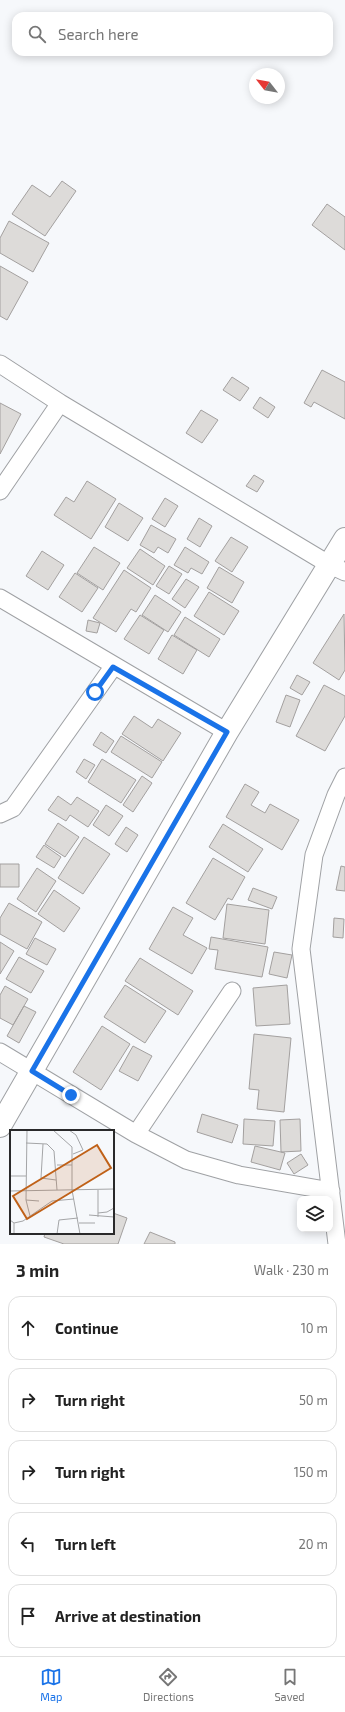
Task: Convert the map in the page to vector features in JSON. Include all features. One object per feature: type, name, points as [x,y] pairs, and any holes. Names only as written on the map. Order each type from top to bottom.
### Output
[{"type":"street","points":[[0,364],[60,403],[337,569]]},
{"type":"street","points":[[0,491],[60,403]]},
{"type":"street","points":[[0,1126],[227,732],[337,569],[345,540]]},
{"type":"street","points":[[0,598],[113,667],[227,732]]},
{"type":"street","points":[[0,814],[13,808],[113,667]]},
{"type":"street","points":[[337,1244],[301,949],[314,855],[336,795],[345,777]]},
{"type":"street","points":[[136,1134],[232,991]]},
{"type":"street","points":[[0,1052],[136,1134],[186,1160],[239,1175],[331,1191]]},
{"type":"building","points":[[62,181],[76,191],[45,236],[12,214],[32,185],[50,197]]},
{"type":"building","points":[[327,204],[345,217],[345,250],[312,225]]},
{"type":"building","points":[[9,221],[49,243],[33,272],[0,253],[0,238]]},
{"type":"building","points":[[0,266],[28,282],[7,320],[0,316]]},
{"type":"building","points":[[322,370],[345,382],[345,419],[314,402],[311,407],[304,403]]},
{"type":"building","points":[[232,377],[249,388],[240,401],[223,390]]},
{"type":"building","points":[[260,397],[275,407],[268,418],[253,408]]},
{"type":"building","points":[[0,403],[21,414],[0,454]]},
{"type":"building","points":[[201,410],[218,420],[202,443],[186,433]]},
{"type":"building","points":[[254,475],[264,481],[257,492],[246,486]]},
{"type":"building","points":[[87,481],[116,499],[91,539],[54,515],[66,497],[74,502]]},
{"type":"building","points":[[165,498],[178,506],[165,527],[152,519]]},
{"type":"building","points":[[119,503],[143,518],[128,541],[105,527]]},
{"type":"building","points":[[199,518],[212,526],[200,547],[187,539]]},
{"type":"building","points":[[151,525],[176,539],[168,553],[158,547],[154,553],[140,545]]},
{"type":"building","points":[[231,537],[248,547],[232,572],[215,561]]},
{"type":"building","points":[[94,547],[120,563],[103,590],[77,573]]},
{"type":"building","points":[[185,547],[209,562],[202,574],[191,568],[188,573],[174,565]]},
{"type":"building","points":[[140,549],[165,566],[153,585],[127,568]]},
{"type":"building","points":[[42,551],[64,565],[48,590],[26,576]]},
{"type":"building","points":[[169,566],[182,574],[169,594],[156,586]]},
{"type":"building","points":[[219,567],[244,582],[232,603],[207,588]]},
{"type":"building","points":[[124,570],[151,588],[136,612],[131,609],[116,632],[93,618]]},
{"type":"building","points":[[75,573],[98,588],[82,612],[59,597]]},
{"type":"building","points":[[186,579],[199,587],[185,608],[172,599]]},
{"type":"building","points":[[209,592],[239,611],[224,635],[194,616]]},
{"type":"building","points":[[155,595],[181,612],[168,632],[142,615]]},
{"type":"building","points":[[344,614],[345,670],[339,680],[313,663]]},
{"type":"building","points":[[140,615],[164,630],[149,654],[124,639]]},
{"type":"building","points":[[185,617],[220,639],[209,657],[174,635]]},
{"type":"building","points":[[88,620],[100,623],[97,633],[86,631]]},
{"type":"building","points":[[172,635],[197,650],[183,674],[158,659]]},
{"type":"building","points":[[297,675],[310,682],[302,695],[290,688]]},
{"type":"building","points":[[324,685],[345,696],[345,716],[325,751],[296,736]]},
{"type":"building","points":[[286,695],[300,700],[290,727],[276,722]]},
{"type":"building","points":[[134,716],[152,728],[158,719],[181,733],[163,761],[122,734]]},
{"type":"building","points":[[101,732],[114,741],[106,753],[93,745]]},
{"type":"building","points":[[121,736],[162,762],[152,778],[111,752]]},
{"type":"building","points":[[84,759],[95,765],[86,779],[76,772]]},
{"type":"building","points":[[102,759],[136,780],[121,803],[88,782]]},
{"type":"building","points":[[142,776],[152,783],[133,812],[123,805]]},
{"type":"building","points":[[245,784],[259,792],[251,805],[265,813],[270,804],[299,820],[282,850],[226,817]]},
{"type":"building","points":[[58,796],[71,805],[77,797],[99,811],[88,827],[70,815],[66,821],[48,810]]},
{"type":"building","points":[[106,805],[123,816],[109,836],[93,825]]},
{"type":"building","points":[[58,823],[79,837],[65,857],[45,844]]},
{"type":"building","points":[[223,824],[263,849],[248,872],[209,847]]},
{"type":"building","points":[[126,827],[138,835],[127,852],[115,844]]},
{"type":"building","points":[[84,837],[110,854],[83,894],[58,878]]},
{"type":"building","points":[[44,845],[61,857],[54,868],[36,857]]},
{"type":"building","points":[[213,858],[245,877],[232,900],[228,898],[215,920],[186,903]]},
{"type":"building","points":[[0,864],[19,864],[19,887],[0,887]]},
{"type":"building","points":[[341,866],[345,867],[345,891],[336,890]]},
{"type":"building","points":[[37,868],[56,881],[36,912],[17,899]]},
{"type":"building","points":[[253,888],[277,897],[272,909],[248,900]]},
{"type":"building","points":[[54,890],[80,908],[64,932],[38,914]]},
{"type":"building","points":[[9,903],[42,922],[27,949],[0,934],[0,918]]},
{"type":"building","points":[[227,904],[269,910],[265,944],[223,938]]},
{"type":"building","points":[[173,907],[193,918],[183,935],[207,948],[192,974],[149,949]]},
{"type":"building","points":[[334,918],[344,919],[343,938],[333,937]]},
{"type":"building","points":[[211,937],[268,947],[262,977],[215,969],[218,950],[209,949]]},
{"type":"building","points":[[35,938],[56,949],[47,965],[26,954]]},
{"type":"building","points":[[0,942],[14,951],[0,974]]},
{"type":"building","points":[[274,952],[292,955],[287,978],[269,974]]},
{"type":"building","points":[[19,957],[44,971],[31,993],[6,979]]},
{"type":"building","points":[[140,958],[193,991],[178,1015],[125,981]]},
{"type":"building","points":[[125,985],[166,1011],[145,1043],[104,1017]]},
{"type":"building","points":[[287,985],[290,1024],[256,1026],[253,988]]},
{"type":"building","points":[[5,986],[28,999],[13,1025],[0,1018],[0,995]]},
{"type":"building","points":[[24,1006],[36,1012],[19,1043],[7,1036]]},
{"type":"building","points":[[102,1026],[130,1044],[101,1090],[73,1072]]},
{"type":"building","points":[[254,1034],[291,1038],[284,1112],[257,1109],[259,1090],[249,1089]]},
{"type":"building","points":[[133,1046],[152,1056],[138,1081],[119,1071]]},
{"type":"building","points":[[202,1114],[238,1125],[232,1143],[197,1132]]},
{"type":"building","points":[[244,1119],[275,1121],[273,1146],[243,1144]]},
{"type":"building","points":[[300,1119],[301,1151],[281,1152],[280,1120]]},
{"type":"building","points":[[255,1146],[285,1153],[280,1170],[251,1162]]},
{"type":"building","points":[[301,1154],[308,1165],[294,1174],[287,1163]]},
{"type":"building","points":[[114,1213],[127,1218],[118,1244],[64,1244],[44,1237],[45,1234],[114,1234]]},
{"type":"building","points":[[150,1232],[175,1242],[175,1244],[144,1244]]},
{"type":"route","points":[[71,1095],[32,1071],[227,732],[113,667],[95,692]]}]
